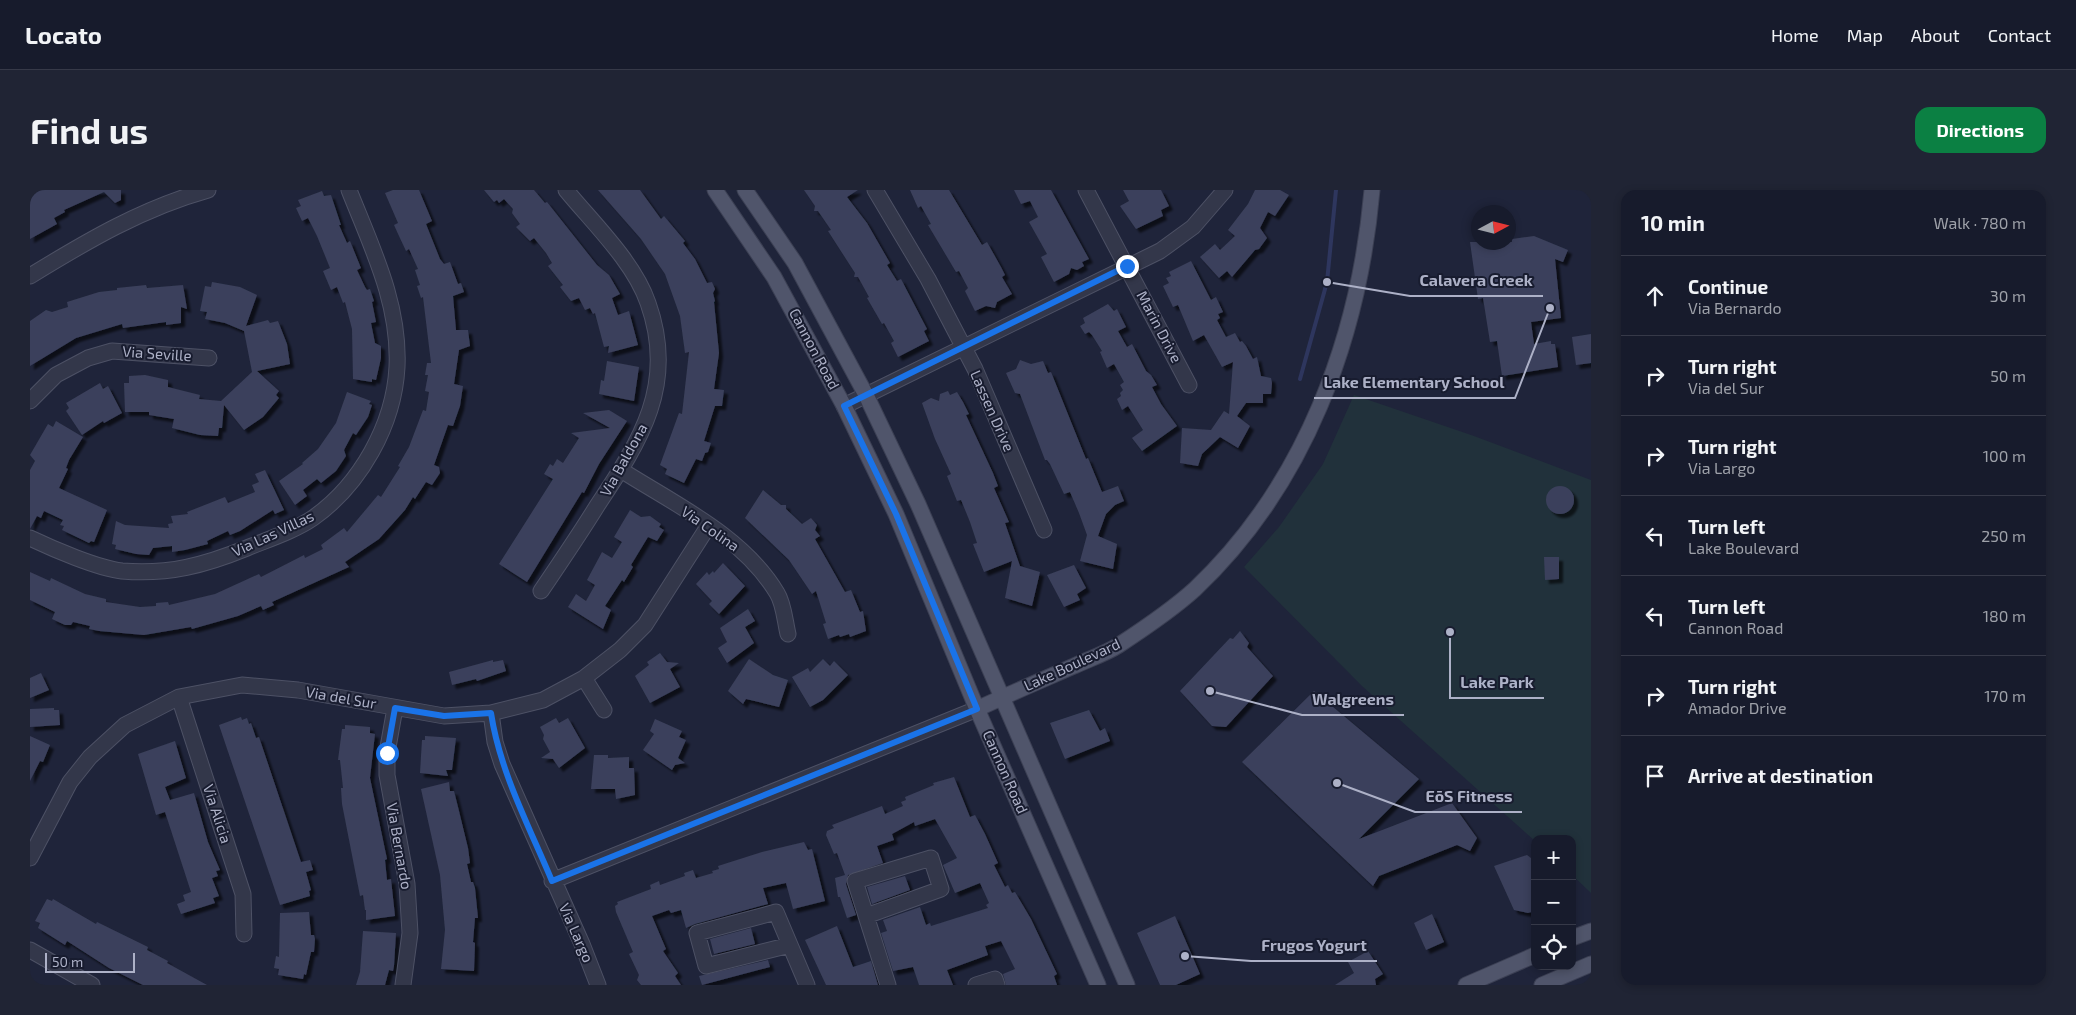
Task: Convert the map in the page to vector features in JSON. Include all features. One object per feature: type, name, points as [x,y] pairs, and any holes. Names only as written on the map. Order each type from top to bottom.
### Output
[{"type":"main road","name":"Cannon Road","points":[[715,190],[774,277],[844,406],[896,514],[977,709],[1098,985]]},
{"type":"main road","name":"Cannon Road","points":[[745,190],[795,263],[866,395],[918,504],[1127,985]]},
{"type":"main road","name":"Lake Boulevard","points":[[977,709],[1117,646],[1167,612],[1194,590],[1225,559],[1278,488],[1304,443],[1339,357],[1359,282],[1368,233],[1372,190]]},
{"type":"main road","points":[[1078,938],[1101,928]]},
{"type":"main road","points":[[1576,936],[1591,930]]},
{"type":"main road","points":[[1466,985],[1531,956]]},
{"type":"main road","points":[[1542,985],[1591,964]]},
{"type":"street","points":[[30,276],[101,233],[151,210],[208,190]]},
{"type":"street","name":"Via Las Villas","points":[[30,538],[57,551],[120,570],[159,572],[208,564],[273,537],[312,518],[342,493],[364,464],[383,428],[391,406],[397,369],[397,333],[388,290],[349,190]]},
{"type":"street","name":"Via Baldona","points":[[541,591],[622,470],[644,431],[656,389],[659,367],[658,345],[648,302],[627,264],[566,190]]},
{"type":"street","name":"Lassen Drive","points":[[875,190],[928,279],[975,370],[1044,530]]},
{"type":"street","name":"Marin Drive","points":[[1086,190],[1189,385]]},
{"type":"street","points":[[844,406],[962,346],[1160,251],[1193,227],[1225,190]]},
{"type":"street","name":"Via Seville","points":[[30,401],[56,375],[88,358],[112,351],[209,358]]},
{"type":"street","name":"Via Colina","points":[[622,470],[736,544],[759,568],[779,595],[788,634]]},
{"type":"street","name":"Via del Sur","points":[[30,858],[70,782],[90,757],[125,725],[179,697],[242,685],[298,690],[444,716],[491,713],[543,700],[584,678],[620,650],[645,625],[709,525]]},
{"type":"street","points":[[584,678],[604,710]]},
{"type":"street","name":"Via Alicia","points":[[179,697],[243,894],[244,934]]},
{"type":"street","name":"Via Bernardo","points":[[395,708],[387,753],[387,775],[407,884],[410,933],[402,985]]},
{"type":"street","name":"Lake Boulevard","points":[[552,881],[977,709]]},
{"type":"street","name":"Via Largo","points":[[491,713],[495,742],[502,764],[552,881],[582,944],[598,985]]},
{"type":"street","points":[[866,916],[940,888],[931,858],[855,881],[866,916],[888,985]]},
{"type":"street","points":[[790,945],[706,966],[697,933],[776,912],[790,945],[806,985]]},
{"type":"street","points":[[30,950],[92,985]]},
{"type":"street","points":[[976,985],[995,979],[997,985]]},
{"type":"shaded area","points":[[1354,395],[1474,436],[1591,480],[1591,893],[1576,879],[1576,835],[1531,835],[1531,837],[1362,686],[1244,567],[1279,527],[1323,464]]},
{"type":"building","points":[[39,190],[121,190],[121,200],[115,203],[104,192],[64,210],[65,212],[54,218],[57,224],[30,239],[30,195]]},
{"type":"building","points":[[393,190],[419,190],[432,221],[426,224],[440,259],[444,264],[450,262],[458,284],[461,283],[464,292],[453,296],[456,330],[468,330],[470,346],[459,350],[454,384],[463,386],[460,406],[453,426],[448,425],[434,465],[439,467],[440,473],[432,485],[426,482],[415,499],[413,497],[405,510],[379,539],[345,562],[349,567],[272,602],[274,605],[263,610],[261,606],[238,616],[192,629],[191,627],[144,635],[99,631],[89,629],[90,626],[73,622],[71,625],[65,625],[52,619],[55,612],[30,600],[30,572],[50,581],[51,578],[85,594],[106,599],[106,602],[140,607],[156,606],[156,603],[168,602],[169,605],[215,594],[259,574],[261,577],[304,555],[305,558],[323,549],[321,545],[344,528],[347,532],[378,495],[381,497],[400,467],[398,466],[409,447],[423,410],[426,411],[429,392],[425,391],[428,375],[425,375],[427,363],[431,363],[423,297],[421,298],[417,286],[420,285],[415,270],[418,269],[409,249],[406,251],[394,225],[398,223],[385,193]]},
{"type":"building","points":[[484,190],[534,190],[545,203],[547,202],[597,265],[609,275],[620,294],[612,298],[618,315],[629,311],[638,345],[608,353],[609,346],[604,347],[595,313],[593,314],[590,308],[585,310],[579,298],[571,301],[560,287],[563,285],[548,266],[552,263],[546,253],[534,238],[530,241],[516,227],[520,224],[512,213],[513,209],[504,199],[499,203],[497,200],[494,202]]},
{"type":"building","points":[[598,190],[640,190],[661,219],[664,216],[685,241],[683,243],[695,259],[707,283],[712,282],[715,289],[713,293],[719,353],[714,389],[724,390],[722,406],[715,406],[704,441],[711,443],[708,452],[705,453],[702,461],[696,459],[684,483],[665,474],[667,469],[660,465],[679,413],[682,414],[689,352],[685,353],[680,316],[665,274],[641,239]]},
{"type":"building","points":[[804,190],[858,190],[847,197],[867,223],[890,263],[887,265],[897,281],[901,279],[927,329],[924,331],[929,341],[898,357],[891,343],[894,341],[884,323],[882,324],[867,298],[869,297],[858,277],[854,277],[855,273],[828,231],[831,230],[818,211],[814,211],[815,206]]},
{"type":"building","points":[[910,190],[949,190],[982,245],[987,242],[1005,275],[1002,277],[1012,294],[997,302],[995,308],[986,306],[975,311],[965,291],[968,288],[959,271],[956,272],[928,225],[931,224],[921,206],[918,208]]},
{"type":"building","points":[[1014,190],[1051,190],[1089,259],[1082,262],[1084,266],[1077,270],[1071,268],[1069,274],[1054,282],[1041,257],[1047,254],[1029,222],[1038,217],[1030,201],[1021,204]]},
{"type":"building","points":[[1123,190],[1161,190],[1169,206],[1161,210],[1163,216],[1136,229],[1120,206],[1129,201]]},
{"type":"building","points":[[1255,190],[1280,190],[1289,195],[1275,216],[1268,212],[1260,228],[1267,238],[1259,249],[1255,250],[1232,277],[1227,271],[1219,278],[1200,257],[1215,244],[1220,250],[1235,236],[1228,230],[1248,204]]},
{"type":"building","points":[[322,191],[324,196],[331,195],[341,225],[339,225],[347,243],[350,241],[361,268],[357,270],[367,290],[370,289],[374,301],[372,302],[376,322],[371,323],[375,343],[381,346],[381,358],[376,380],[372,379],[372,382],[353,379],[352,329],[345,302],[343,303],[337,287],[331,290],[323,271],[330,268],[317,236],[308,218],[302,221],[296,208],[301,206],[298,200]]},
{"type":"building","points":[[1534,236],[1568,250],[1563,262],[1555,259],[1561,318],[1531,322],[1534,344],[1551,341],[1551,344],[1555,344],[1558,367],[1502,376],[1497,341],[1490,342],[1483,298],[1478,299],[1471,250],[1516,250],[1516,238]]},
{"type":"building","points":[[1191,261],[1211,300],[1216,297],[1223,312],[1218,314],[1220,318],[1217,320],[1226,337],[1235,333],[1240,342],[1242,341],[1246,346],[1253,359],[1257,357],[1261,376],[1271,378],[1272,383],[1271,394],[1263,394],[1263,403],[1246,403],[1237,416],[1250,426],[1238,448],[1220,437],[1202,454],[1198,466],[1180,463],[1182,428],[1211,430],[1224,411],[1229,414],[1233,362],[1222,367],[1204,335],[1193,341],[1178,305],[1173,307],[1163,286],[1169,283],[1166,278],[1171,276],[1169,272]]},
{"type":"building","points":[[212,282],[240,287],[257,295],[246,326],[268,320],[270,323],[278,321],[287,344],[290,364],[257,371],[279,391],[276,395],[279,398],[263,417],[244,430],[224,405],[222,428],[219,428],[218,436],[200,435],[172,428],[174,419],[149,415],[149,412],[125,412],[124,383],[129,383],[129,376],[145,375],[168,380],[168,387],[200,395],[199,399],[221,401],[252,372],[244,331],[225,323],[205,319],[207,312],[200,311],[205,286],[211,287]]},
{"type":"building","points":[[146,285],[147,288],[183,285],[187,309],[181,307],[181,323],[166,325],[166,322],[123,328],[122,324],[76,338],[30,366],[30,321],[46,310],[52,312],[68,307],[67,302],[99,292]]},
{"type":"building","points":[[1108,304],[1114,311],[1117,309],[1126,327],[1118,331],[1127,347],[1132,344],[1146,371],[1157,385],[1152,387],[1161,404],[1177,426],[1142,451],[1132,438],[1143,430],[1128,406],[1122,410],[1117,399],[1121,396],[1120,393],[1123,390],[1120,385],[1124,382],[1114,364],[1107,368],[1100,352],[1102,351],[1092,335],[1089,332],[1085,334],[1080,326],[1085,323],[1083,318]]},
{"type":"building","points":[[1591,334],[1591,363],[1576,365],[1572,337]]},
{"type":"building","points":[[1020,360],[1031,364],[1043,361],[1048,373],[1051,372],[1086,459],[1088,458],[1102,492],[1118,486],[1124,501],[1115,505],[1106,514],[1098,536],[1117,544],[1113,569],[1080,561],[1087,535],[1079,513],[1070,492],[1064,494],[1050,464],[1045,460],[1020,394],[1015,393],[1006,373],[1016,369]]},
{"type":"building","points":[[607,361],[639,367],[634,401],[599,394],[601,380],[604,381]]},
{"type":"building","points":[[100,383],[103,389],[108,386],[122,413],[104,423],[103,421],[82,435],[66,411],[69,408],[66,403]]},
{"type":"building","points":[[948,391],[950,395],[957,392],[969,414],[966,415],[998,486],[994,488],[1009,522],[1005,523],[1020,566],[1040,572],[1032,606],[1005,598],[1012,561],[984,572],[973,544],[977,543],[970,522],[961,500],[957,501],[947,476],[951,474],[935,439],[922,403],[931,398],[939,401],[940,394]]},
{"type":"building","points":[[347,392],[371,401],[369,404],[372,405],[368,417],[356,435],[353,433],[344,450],[346,456],[336,471],[321,483],[317,479],[303,490],[307,496],[295,505],[279,481],[303,464],[318,449],[336,423]]},
{"type":"building","points":[[609,410],[627,421],[527,582],[499,564],[553,479],[544,474],[550,464],[553,466],[557,459],[563,463],[579,438],[571,433],[610,428],[583,413]]},
{"type":"building","points":[[56,421],[83,437],[69,460],[66,468],[68,469],[59,488],[107,510],[94,542],[91,541],[89,543],[62,530],[64,526],[60,525],[63,520],[44,511],[41,518],[37,516],[30,529],[30,470],[35,461],[30,455],[48,424],[53,427]]},
{"type":"building","points":[[265,470],[284,510],[275,514],[273,510],[240,531],[230,535],[228,531],[207,541],[208,544],[185,550],[172,552],[172,546],[153,548],[149,555],[136,554],[115,549],[116,545],[112,544],[116,521],[125,525],[169,528],[168,524],[173,523],[171,516],[188,514],[187,512],[225,497],[228,503],[255,492],[252,485],[259,482],[255,474]]},
{"type":"building","points":[[1560,486],[1570,490],[1574,500],[1570,510],[1560,514],[1550,510],[1546,500],[1550,490]]},
{"type":"building","points":[[763,490],[781,505],[786,505],[786,509],[802,524],[811,518],[817,525],[815,530],[820,536],[815,539],[845,592],[851,590],[860,612],[863,611],[866,631],[850,637],[849,634],[828,639],[823,624],[826,623],[816,591],[812,594],[789,560],[745,518]]},
{"type":"building","points":[[630,510],[641,517],[650,516],[661,524],[659,527],[664,530],[657,541],[648,537],[631,565],[633,567],[624,582],[622,580],[605,606],[611,610],[603,629],[568,607],[576,594],[586,601],[595,585],[587,580],[602,552],[612,558],[622,542],[614,537]]},
{"type":"building","points":[[1544,557],[1559,557],[1559,579],[1545,580]]},
{"type":"building","points":[[723,563],[745,586],[719,614],[709,604],[712,601],[696,584],[707,572],[709,575],[713,571],[714,573]]},
{"type":"building","points":[[1074,565],[1086,588],[1077,594],[1080,600],[1064,607],[1047,575]]},
{"type":"building","points":[[748,609],[755,621],[745,627],[754,643],[727,663],[718,648],[727,642],[720,628]]},
{"type":"building","points":[[1240,631],[1249,643],[1247,647],[1273,676],[1226,727],[1212,726],[1180,691],[1230,638],[1233,639]]},
{"type":"building","points":[[660,653],[667,662],[679,663],[670,669],[680,687],[650,703],[635,676],[649,665],[647,662]]},
{"type":"building","points":[[749,659],[773,675],[788,680],[779,707],[746,699],[743,704],[728,691]]},
{"type":"building","points":[[823,659],[830,666],[834,661],[848,675],[823,700],[810,707],[792,677],[808,668],[810,672]]},
{"type":"building","points":[[493,660],[493,662],[503,660],[506,671],[477,681],[476,679],[452,685],[449,672]]},
{"type":"building","points":[[41,673],[49,690],[30,698],[30,678]]},
{"type":"building","points":[[1314,691],[1419,779],[1359,839],[1452,803],[1477,838],[1470,851],[1457,845],[1379,876],[1373,886],[1242,762]]},
{"type":"building","points":[[54,708],[54,710],[59,710],[60,725],[30,727],[30,709]]},
{"type":"building","points":[[1089,710],[1100,731],[1105,728],[1110,741],[1065,759],[1050,723]]},
{"type":"building","points":[[241,717],[242,720],[247,718],[249,724],[251,723],[256,738],[259,737],[301,862],[310,860],[313,870],[306,872],[311,890],[309,891],[310,896],[280,905],[219,725]]},
{"type":"building","points":[[556,718],[559,723],[568,718],[585,748],[559,768],[553,759],[541,758],[550,752],[543,739],[544,735],[540,727]]},
{"type":"building","points":[[655,719],[682,731],[679,737],[686,740],[678,758],[685,763],[675,765],[672,770],[643,750],[654,734],[650,731]]},
{"type":"building","points":[[345,725],[370,727],[370,733],[375,734],[370,778],[387,859],[385,860],[387,880],[391,879],[395,916],[366,920],[363,895],[360,896],[342,804],[341,788],[343,788],[340,760],[338,760],[342,729],[345,729]]},
{"type":"building","points":[[30,736],[50,745],[43,762],[40,761],[30,781]]},
{"type":"building","points":[[425,736],[456,738],[452,770],[446,770],[448,776],[420,773],[422,740],[425,740]]},
{"type":"building","points":[[175,741],[186,778],[165,787],[170,800],[194,793],[208,842],[220,870],[216,871],[218,876],[212,878],[219,896],[213,898],[215,903],[181,914],[177,904],[185,901],[183,895],[191,892],[165,812],[156,815],[138,754]]},
{"type":"building","points":[[594,755],[608,755],[608,758],[629,757],[629,768],[634,768],[635,795],[616,799],[615,789],[591,789]]},
{"type":"building","points":[[954,777],[970,817],[975,815],[985,834],[998,863],[994,865],[1005,887],[1008,885],[1012,893],[1015,892],[1031,919],[1057,974],[1054,976],[1057,985],[1006,985],[1003,974],[1015,969],[1001,941],[985,946],[988,955],[947,970],[953,985],[919,985],[913,967],[893,971],[881,933],[887,931],[883,920],[920,907],[926,925],[930,923],[931,926],[988,908],[986,905],[989,903],[980,883],[955,893],[943,865],[957,858],[935,819],[915,826],[914,822],[892,834],[894,840],[877,846],[883,863],[848,875],[846,884],[856,915],[847,918],[840,897],[838,897],[835,878],[845,875],[837,853],[834,854],[826,835],[827,831],[834,828],[832,825],[882,806],[885,814],[903,806],[901,802],[906,800],[905,797],[934,785],[933,783]]},
{"type":"building","points":[[449,782],[450,791],[454,791],[458,807],[468,848],[470,863],[467,864],[471,882],[473,882],[475,888],[478,918],[475,918],[473,942],[475,943],[474,971],[441,969],[445,930],[440,875],[421,789]]},
{"type":"building","points":[[804,842],[808,850],[812,849],[825,901],[793,909],[786,883],[763,888],[768,904],[686,928],[681,910],[671,913],[669,910],[652,916],[666,949],[663,951],[678,973],[675,976],[681,985],[641,985],[637,980],[639,975],[629,954],[633,952],[616,912],[615,906],[618,904],[617,902],[651,889],[650,885],[659,881],[660,885],[685,876],[684,873],[693,870],[696,878],[713,873],[712,871],[719,869],[718,866],[762,852]]},
{"type":"building","points":[[1527,855],[1531,858],[1531,912],[1514,910],[1494,866]]},
{"type":"building","points":[[905,876],[910,890],[872,904],[867,887]]},
{"type":"building","points":[[47,899],[52,901],[53,899],[96,924],[97,922],[148,947],[147,950],[168,961],[167,963],[207,985],[143,985],[109,968],[67,941],[65,945],[38,928],[40,923],[35,921]]},
{"type":"building","points":[[309,912],[311,935],[314,935],[315,939],[314,952],[311,952],[306,975],[304,974],[303,979],[278,975],[279,969],[274,968],[276,956],[279,957],[280,913]]},
{"type":"building","points":[[1432,914],[1444,942],[1426,950],[1414,923]]},
{"type":"building","points":[[1175,916],[1200,974],[1176,985],[1160,985],[1137,933]]},
{"type":"building","points":[[837,926],[853,967],[871,961],[878,985],[826,985],[805,940]]},
{"type":"building","points":[[751,928],[755,944],[714,954],[710,939]]},
{"type":"building","points":[[363,931],[396,933],[393,971],[389,970],[385,985],[356,985],[360,972]]},
{"type":"building","points":[[1368,951],[1383,974],[1375,979],[1376,985],[1335,985],[1354,973],[1348,962]]},
{"type":"building","points":[[768,960],[770,967],[702,985],[699,976]]},
{"type":"waterway","points":[[1300,379],[1327,282],[1336,190]]},
{"type":"place","name":"Calavera Creek","points":[[1327,282]]},
{"type":"place","name":"Lake Elementary School","points":[[1550,308]]},
{"type":"place","name":"Lake Park","points":[[1450,632]]},
{"type":"place","name":"Walgreens","points":[[1210,691]]},
{"type":"place","name":"EōS Fitness","points":[[1337,783]]},
{"type":"place","name":"Frugos Yogurt","points":[[1185,956]]},
{"type":"route","points":[[387,753],[395,708],[444,716],[491,713],[495,742],[502,764],[552,881],[977,709],[896,514],[844,406],[1127,266]]}]
